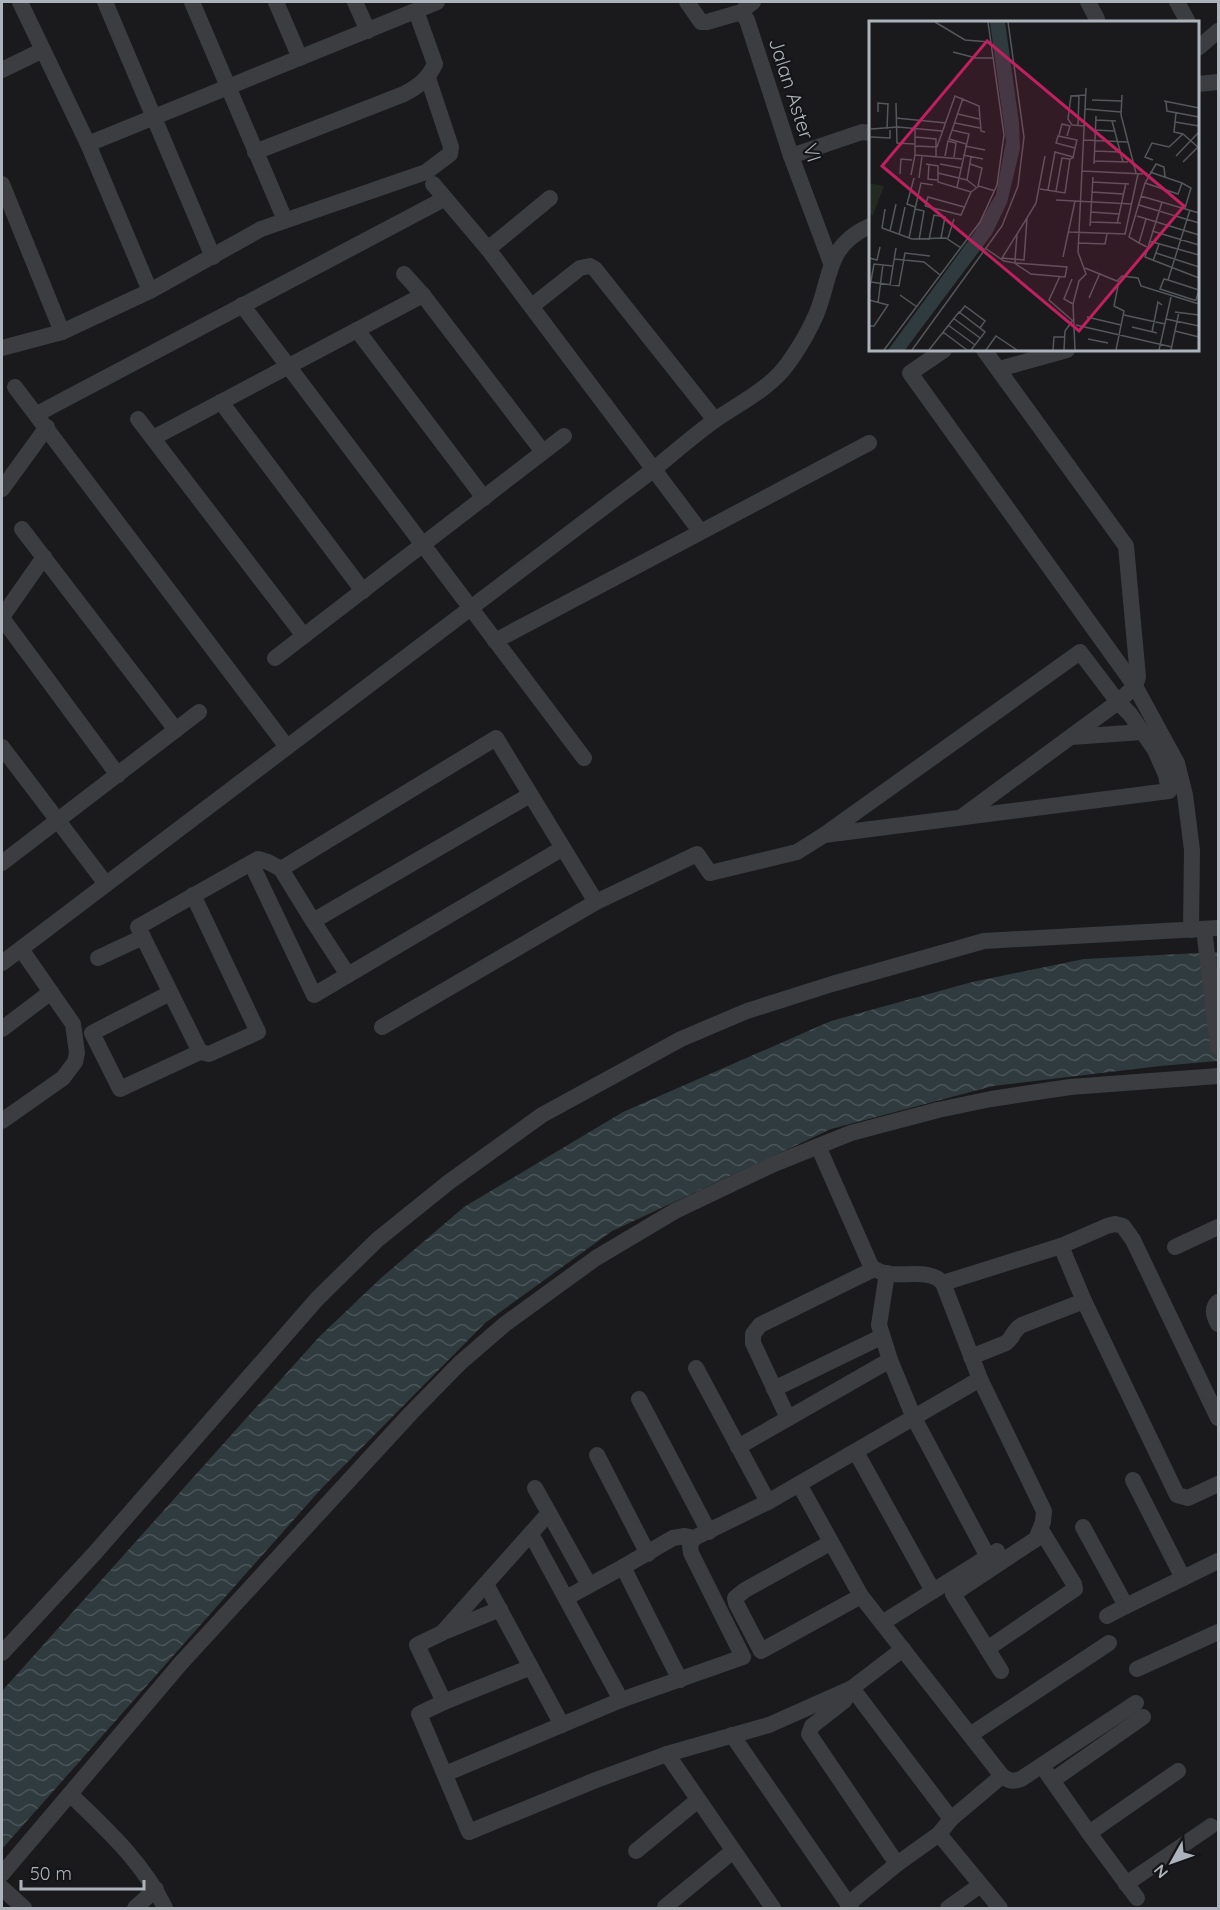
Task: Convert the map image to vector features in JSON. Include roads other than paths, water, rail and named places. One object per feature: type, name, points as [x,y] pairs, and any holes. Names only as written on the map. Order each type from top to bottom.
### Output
[{"type":"street","points":[[20,2],[88,144],[150,291]]},
{"type":"street","points":[[105,2],[213,257]]},
{"type":"street","points":[[192,2],[285,220]]},
{"type":"street","points":[[276,2],[300,58]]},
{"type":"street","points":[[355,2],[368,31]]},
{"type":"street","points":[[88,144],[437,2]]},
{"type":"street","name":"Jalan Aster VI","points":[[687,2],[701,22],[748,7],[747,20],[791,156],[831,263]]},
{"type":"street","points":[[1088,2],[1097,19]]},
{"type":"street","points":[[1177,2],[1187,21]]},
{"type":"street","points":[[255,152],[404,94],[428,78],[435,64],[416,11]]},
{"type":"street","points":[[1199,44],[1218,31]]},
{"type":"street","points":[[2,70],[43,50]]},
{"type":"street","points":[[2,348],[62,332],[150,291],[261,229],[426,172],[450,154],[451,147],[428,78]]},
{"type":"street","points":[[1199,84],[1218,82]]},
{"type":"street","points":[[791,156],[862,132],[869,132]]},
{"type":"street","points":[[2,184],[62,332]]},
{"type":"street","points":[[433,184],[532,306],[700,531]]},
{"type":"street","points":[[488,249],[550,198]]},
{"type":"street","points":[[2,489],[42,420],[242,305],[444,199]]},
{"type":"street","points":[[2,963],[653,470],[715,420],[771,381],[788,364],[817,313],[831,263],[848,239],[869,226]]},
{"type":"street","points":[[532,306],[580,268],[590,266],[595,269],[715,420]]},
{"type":"street","points":[[404,274],[423,295],[543,452]]},
{"type":"street","points":[[153,438],[423,295]]},
{"type":"street","points":[[242,305],[584,758]]},
{"type":"street","points":[[357,330],[484,498]]},
{"type":"street","points":[[943,351],[910,374],[1135,686],[1177,763],[1185,795],[1205,929],[1218,1047]]},
{"type":"street","points":[[960,818],[1118,702],[1135,686],[1138,677],[1126,546],[985,351]]},
{"type":"street","points":[[999,369],[1062,351]]},
{"type":"street","points":[[15,387],[287,747]]},
{"type":"street","points":[[221,402],[363,591]]},
{"type":"street","points":[[138,419],[304,636]]},
{"type":"street","points":[[275,658],[564,436]]},
{"type":"street","points":[[495,641],[869,443]]},
{"type":"street","points":[[22,529],[176,730]]},
{"type":"street","points":[[44,557],[2,618],[118,775]]},
{"type":"street","points":[[382,1028],[596,902],[697,854],[710,873],[797,852],[1080,652],[1118,702],[1130,714],[1155,750],[1166,775],[1169,791],[824,835]]},
{"type":"street","points":[[2,863],[199,712]]},
{"type":"street","points":[[1070,737],[1142,732]]},
{"type":"street","points":[[281,869],[496,738],[596,902]]},
{"type":"street","points":[[2,747],[106,884]]},
{"type":"street","points":[[313,921],[530,795]]},
{"type":"street","points":[[251,863],[314,996],[563,848]]},
{"type":"street","points":[[200,1052],[138,927],[258,859],[281,869],[348,975]]},
{"type":"street","points":[[170,993],[92,1033],[120,1089],[200,1052],[209,1054],[258,1032],[193,896]]},
{"type":"street","points":[[2,1653],[94,1554],[317,1299],[377,1240],[449,1182],[542,1115],[681,1039],[747,1011],[832,984],[984,941],[1205,929]]},
{"type":"street","points":[[98,958],[143,937]]},
{"type":"street","points":[[2,1121],[63,1078],[75,1062],[77,1053],[73,1024],[21,949]]},
{"type":"street","points":[[2,1029],[51,992]]},
{"type":"street","points":[[2,1874],[181,1663],[460,1363],[496,1332],[596,1258],[675,1211],[774,1164],[851,1133],[938,1110],[1070,1086],[1218,1076]]},
{"type":"street","points":[[818,1146],[868,1261],[881,1271]]},
{"type":"street","points":[[943,1283],[1061,1245],[1107,1226],[1115,1224],[1123,1226],[1133,1240],[1218,1418]]},
{"type":"street","points":[[1175,1247],[1218,1227]]},
{"type":"street","points":[[1061,1245],[1084,1301],[1177,1495],[1188,1498],[1218,1484]]},
{"type":"street","points":[[881,1271],[879,1314],[881,1337],[914,1418],[988,1557]]},
{"type":"street","points":[[788,1418],[753,1343],[756,1328],[881,1271],[935,1276],[943,1283],[980,1379],[1044,1511],[1042,1526],[1036,1539],[882,1623]]},
{"type":"street","points":[[971,1357],[1006,1343],[1022,1325],[1084,1301]]},
{"type":"street","points":[[1218,1302],[1214,1313],[1218,1324]]},
{"type":"street","points":[[774,1389],[881,1337]]},
{"type":"street","points":[[738,1447],[890,1360]]},
{"type":"street","points":[[696,1368],[768,1502]]},
{"type":"street","points":[[743,1657],[691,1553],[690,1545],[701,1535],[768,1502],[980,1379]]},
{"type":"street","points":[[639,1399],[701,1535]]},
{"type":"street","points":[[856,1452],[944,1589],[1001,1671]]},
{"type":"street","points":[[597,1455],[648,1554]]},
{"type":"street","points":[[1133,1480],[1183,1578]]},
{"type":"street","points":[[799,1484],[861,1596],[1002,1776],[1008,1780],[1014,1781],[1140,1710],[1053,1780]]},
{"type":"street","points":[[535,1488],[589,1585]]},
{"type":"street","points":[[442,1633],[549,1514]]},
{"type":"street","points":[[944,1589],[988,1557],[1042,1526]]},
{"type":"street","points":[[987,1649],[1075,1589],[1042,1526]]},
{"type":"street","points":[[1083,1527],[1126,1606]]},
{"type":"street","points":[[531,1533],[621,1700]]},
{"type":"street","points":[[566,1598],[673,1538],[701,1535]]},
{"type":"street","points":[[761,1651],[735,1598],[745,1590],[830,1543]]},
{"type":"street","points":[[1107,1616],[1218,1561]]},
{"type":"street","points":[[623,1567],[680,1680]]},
{"type":"street","points":[[486,1584],[562,1725]]},
{"type":"street","points":[[445,1774],[621,1700],[761,1651],[861,1596]]},
{"type":"street","points":[[444,1702],[417,1645],[500,1609]]},
{"type":"street","points":[[1137,1669],[1218,1632]]},
{"type":"street","points":[[970,1735],[1109,1643]]},
{"type":"street","points":[[531,1667],[419,1714],[470,1832],[596,1780],[667,1754],[769,1725],[852,1688],[903,1649]]},
{"type":"street","points":[[852,1688],[951,1819]]},
{"type":"street","points":[[852,1688],[844,1701],[812,1726],[809,1734],[897,1864]]},
{"type":"street","points":[[732,1736],[849,1906],[897,1864],[939,1834],[951,1819],[1002,1776]]},
{"type":"street","points":[[667,1754],[769,1907]]},
{"type":"street","points":[[1041,1766],[1137,1898]]},
{"type":"street","points":[[1089,1833],[1178,1770]]},
{"type":"street","points":[[70,1794],[117,1840],[156,1889],[165,1908]]},
{"type":"street","points":[[636,1851],[698,1800]]},
{"type":"street","points":[[1126,1884],[1211,1826]]},
{"type":"street","points":[[939,1834],[979,1886],[1000,1908]]},
{"type":"street","points":[[666,1907],[733,1851]]},
{"type":"street","points":[[948,1908],[979,1886]]},
{"type":"street","points":[[2,1888],[24,1908]]},
{"type":"street","points":[[135,1908],[156,1889]]},
{"type":"water","points":[[1218,952],[1218,1061],[993,1086],[831,1129],[612,1231],[485,1323],[321,1489],[2,1849],[2,1691],[319,1337],[381,1278],[464,1207],[623,1112],[831,1021],[972,982],[1084,959]]}]
